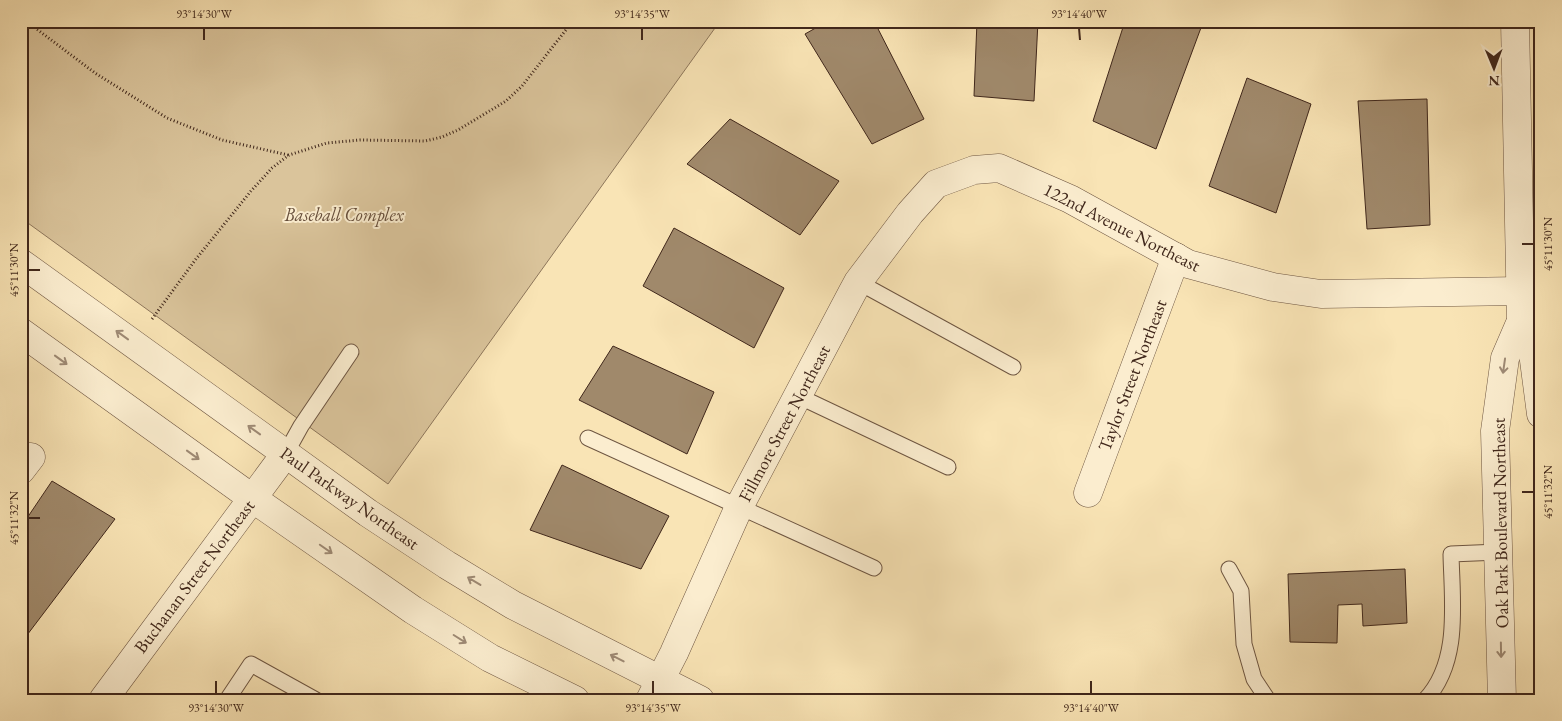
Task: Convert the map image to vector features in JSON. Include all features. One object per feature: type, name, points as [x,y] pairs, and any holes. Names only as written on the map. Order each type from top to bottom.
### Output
[{"type":"street","name":"Oak Park Boulevard Northeast","points":[[1515,21],[1521,291],[1531,322],[1541,414]]},
{"type":"street","name":"122nd Avenue Northeast","points":[[936,184],[974,170],[999,168],[1070,199],[1188,264],[1273,288],[1320,294],[1521,291]]},
{"type":"street","name":"Fillmore Street Northeast","points":[[656,690],[740,507],[858,282],[910,213],[936,184]]},
{"type":"street","name":"Taylor Street Northeast","points":[[1088,492],[1176,258]]},
{"type":"street","name":"Paul Parkway Northeast","points":[[21,263],[368,513],[448,565],[656,690],[700,700]]},
{"type":"street","name":"Oak Park Boulevard Northeast","points":[[1502,700],[1495,431],[1505,358],[1531,322]]},
{"type":"street","points":[[21,332],[252,498],[413,610],[490,658],[575,700]]},
{"type":"street","name":"Buchanan Street Northeast","points":[[103,700],[286,453]]},
{"type":"lane","points":[[858,282],[1013,367]]},
{"type":"lane","points":[[286,453],[301,426],[351,352]]},
{"type":"lane","points":[[798,396],[948,467]]},
{"type":"lane","points":[[588,438],[874,568]]},
{"type":"lane","points":[[1425,700],[1433,692],[1446,664],[1452,636],[1452,554],[1499,552]]},
{"type":"lane","points":[[1229,568],[1241,591],[1244,644],[1254,679],[1268,700]]},
{"type":"lane","points":[[227,700],[251,664],[316,700]]},
{"type":"path","points":[[26,21],[95,73],[167,118],[222,140],[289,155]]},
{"type":"path","points":[[152,319],[251,191],[272,168],[289,155],[327,143],[360,140],[425,141],[442,137],[458,130],[506,101],[522,86],[573,21]]},
{"type":"green space","name":"Baseball Complex","points":[[21,21],[720,21],[388,484],[21,218]]},
{"type":"building","points":[[828,21],[874,21],[924,119],[872,144],[805,34]]},
{"type":"building","points":[[977,21],[1038,21],[1034,101],[974,96]]},
{"type":"building","points":[[1125,21],[1189,21],[1202,25],[1156,149],[1093,121]]},
{"type":"building","points":[[1247,78],[1311,104],[1276,213],[1209,186]]},
{"type":"building","points":[[1427,99],[1430,225],[1367,229],[1358,101]]},
{"type":"building","points":[[730,119],[839,181],[800,235],[687,164]]},
{"type":"building","points":[[674,228],[784,288],[754,348],[643,286]]},
{"type":"building","points":[[613,346],[714,392],[687,454],[579,400]]},
{"type":"building","points":[[562,465],[669,516],[641,569],[530,530]]},
{"type":"building","points":[[52,481],[115,519],[21,643],[21,527]]},
{"type":"building","points":[[1405,569],[1407,623],[1363,626],[1362,604],[1338,605],[1337,643],[1290,642],[1288,574]]}]
